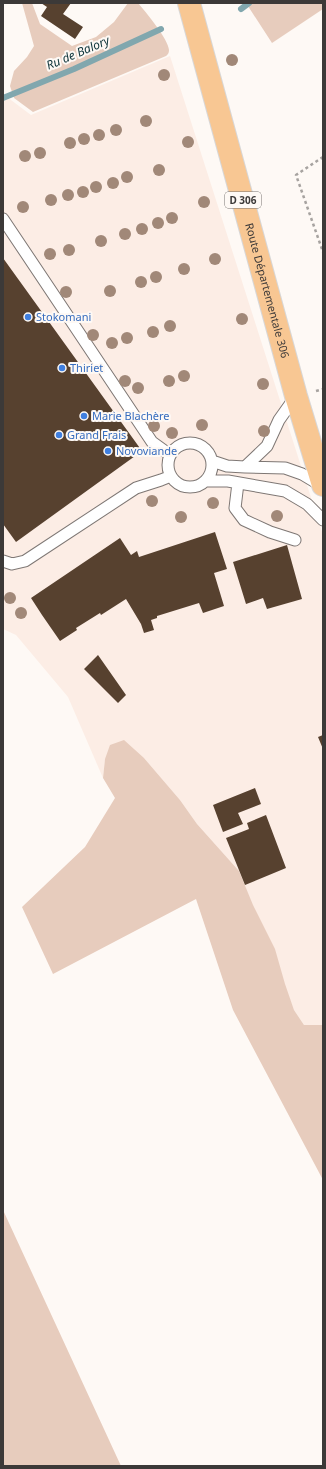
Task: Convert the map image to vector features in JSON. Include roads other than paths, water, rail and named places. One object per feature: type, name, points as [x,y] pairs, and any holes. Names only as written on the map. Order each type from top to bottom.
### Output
[{"type":"main road","name":"Route Départementale 306","points":[[189,3],[296,396],[323,486]]},
{"type":"lane","points":[[3,219],[152,442],[170,455]]},
{"type":"lane","points":[[246,467],[267,446],[278,420],[296,396]]},
{"type":"lane","points":[[186,442],[193,442],[206,448],[212,461],[210,475],[206,481],[200,485],[187,487],[175,481],[168,469],[170,455],[174,449],[186,442]]},
{"type":"lane","points":[[212,461],[227,466],[285,468],[302,474],[323,486]]},
{"type":"lane","points":[[3,561],[12,564],[25,561],[136,488],[171,476]]},
{"type":"lane","points":[[206,481],[238,483],[285,491],[307,504],[323,520]]},
{"type":"lane","points":[[238,483],[235,508],[244,520],[270,532],[295,540]]},
{"type":"waterway","name":"Ru de Balory","points":[[241,9],[249,3]]},
{"type":"waterway","name":"Ru de Balory","points":[[3,98],[74,69],[161,29]]},
{"type":"place","name":"Stokomani","points":[[28,317]]},
{"type":"place","name":"Thiriet","points":[[62,368]]},
{"type":"place","name":"Marie Blachère","points":[[84,416]]},
{"type":"place","name":"Grand Frais","points":[[59,435]]},
{"type":"place","name":"Novoviande","points":[[108,451]]}]
